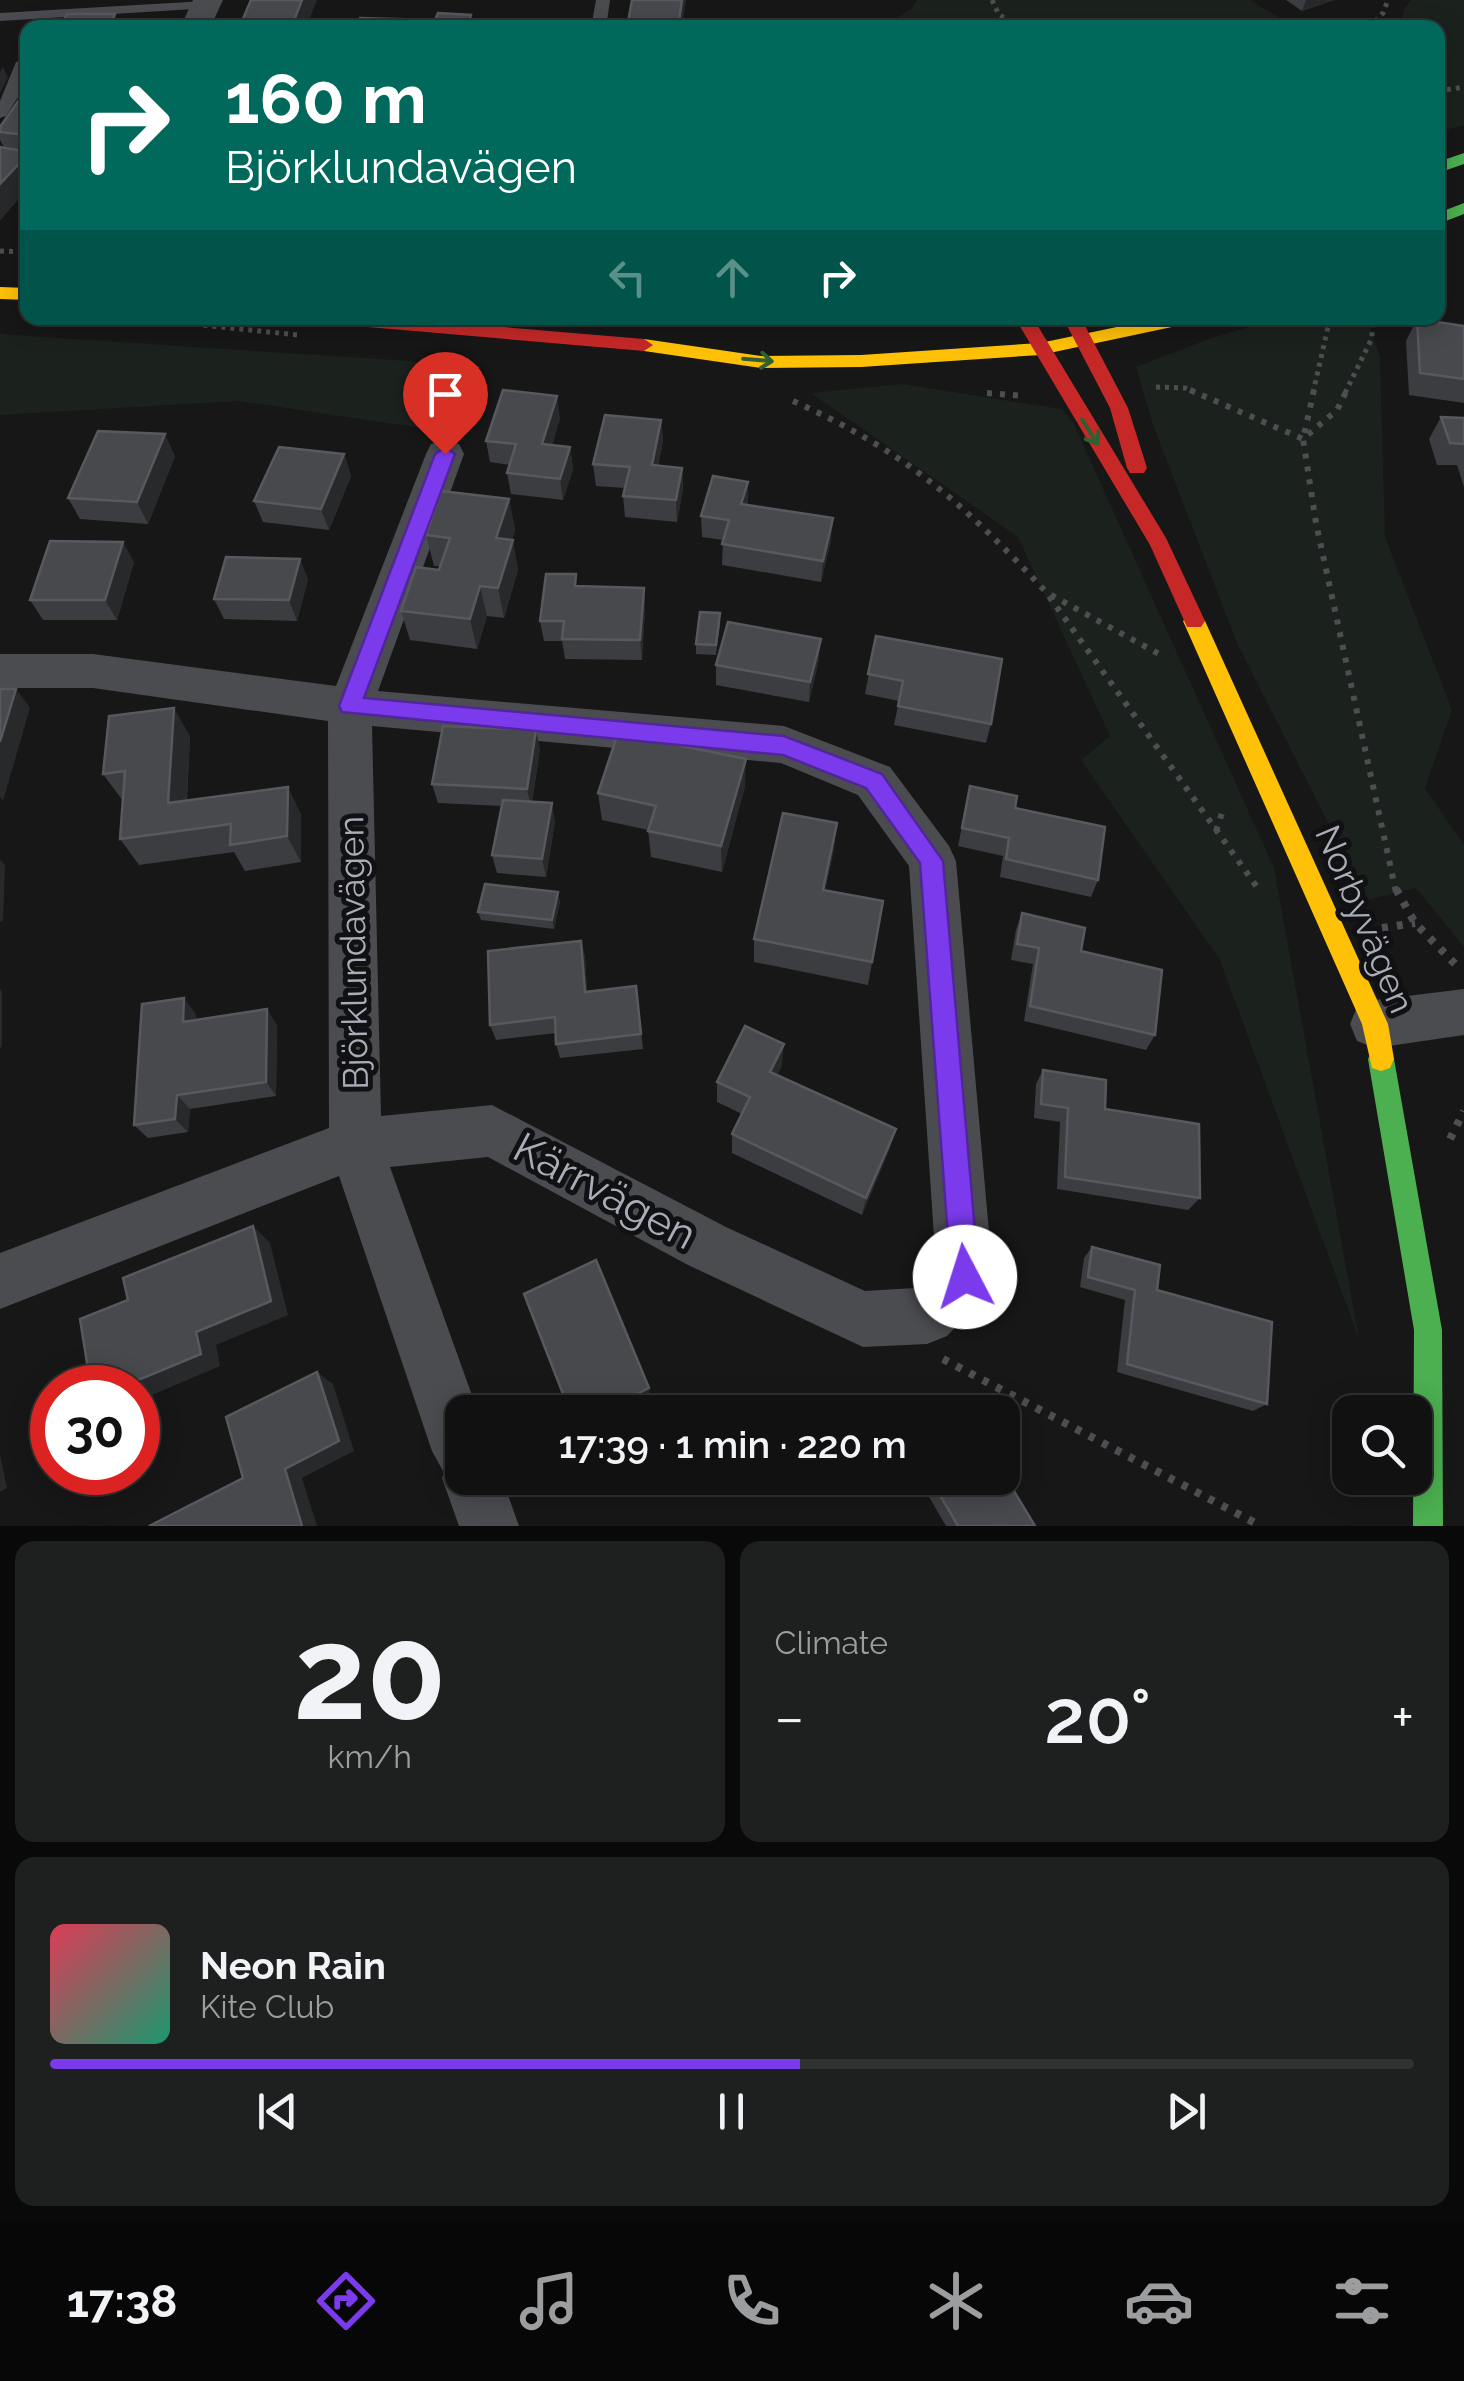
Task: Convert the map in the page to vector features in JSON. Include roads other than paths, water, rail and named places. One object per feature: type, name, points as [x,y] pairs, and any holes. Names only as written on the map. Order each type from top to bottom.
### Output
[{"type":"street","points":[[418,325],[626,342],[761,362],[862,361],[1040,349],[1156,325]]},
{"type":"street","name":"Norbyvägen","points":[[1028,325],[1159,543],[1376,1024],[1428,1330],[1428,1526]]},
{"type":"street","name":"Norbyvägen","points":[[1076,325],[1120,408],[1159,543]]},
{"type":"street","points":[[626,342],[756,337]]},
{"type":"street","name":"Björklundavägen","points":[[445,454],[350,706],[356,1144],[445,1402]]},
{"type":"street","points":[[0,670],[93,672],[350,706]]},
{"type":"street","name":"Kärrvägen","points":[[0,1281],[356,1144],[492,1131],[707,1246],[864,1319],[927,1316],[965,1277],[932,861],[874,781],[784,745],[350,706]]},
{"type":"street","points":[[1376,1024],[1464,1012]]},
{"type":"street","points":[[478,1495],[489,1526]]},
{"type":"lane","points":[[8,18],[202,11]]},
{"type":"lane","points":[[0,114],[14,91],[20,59]]}]
